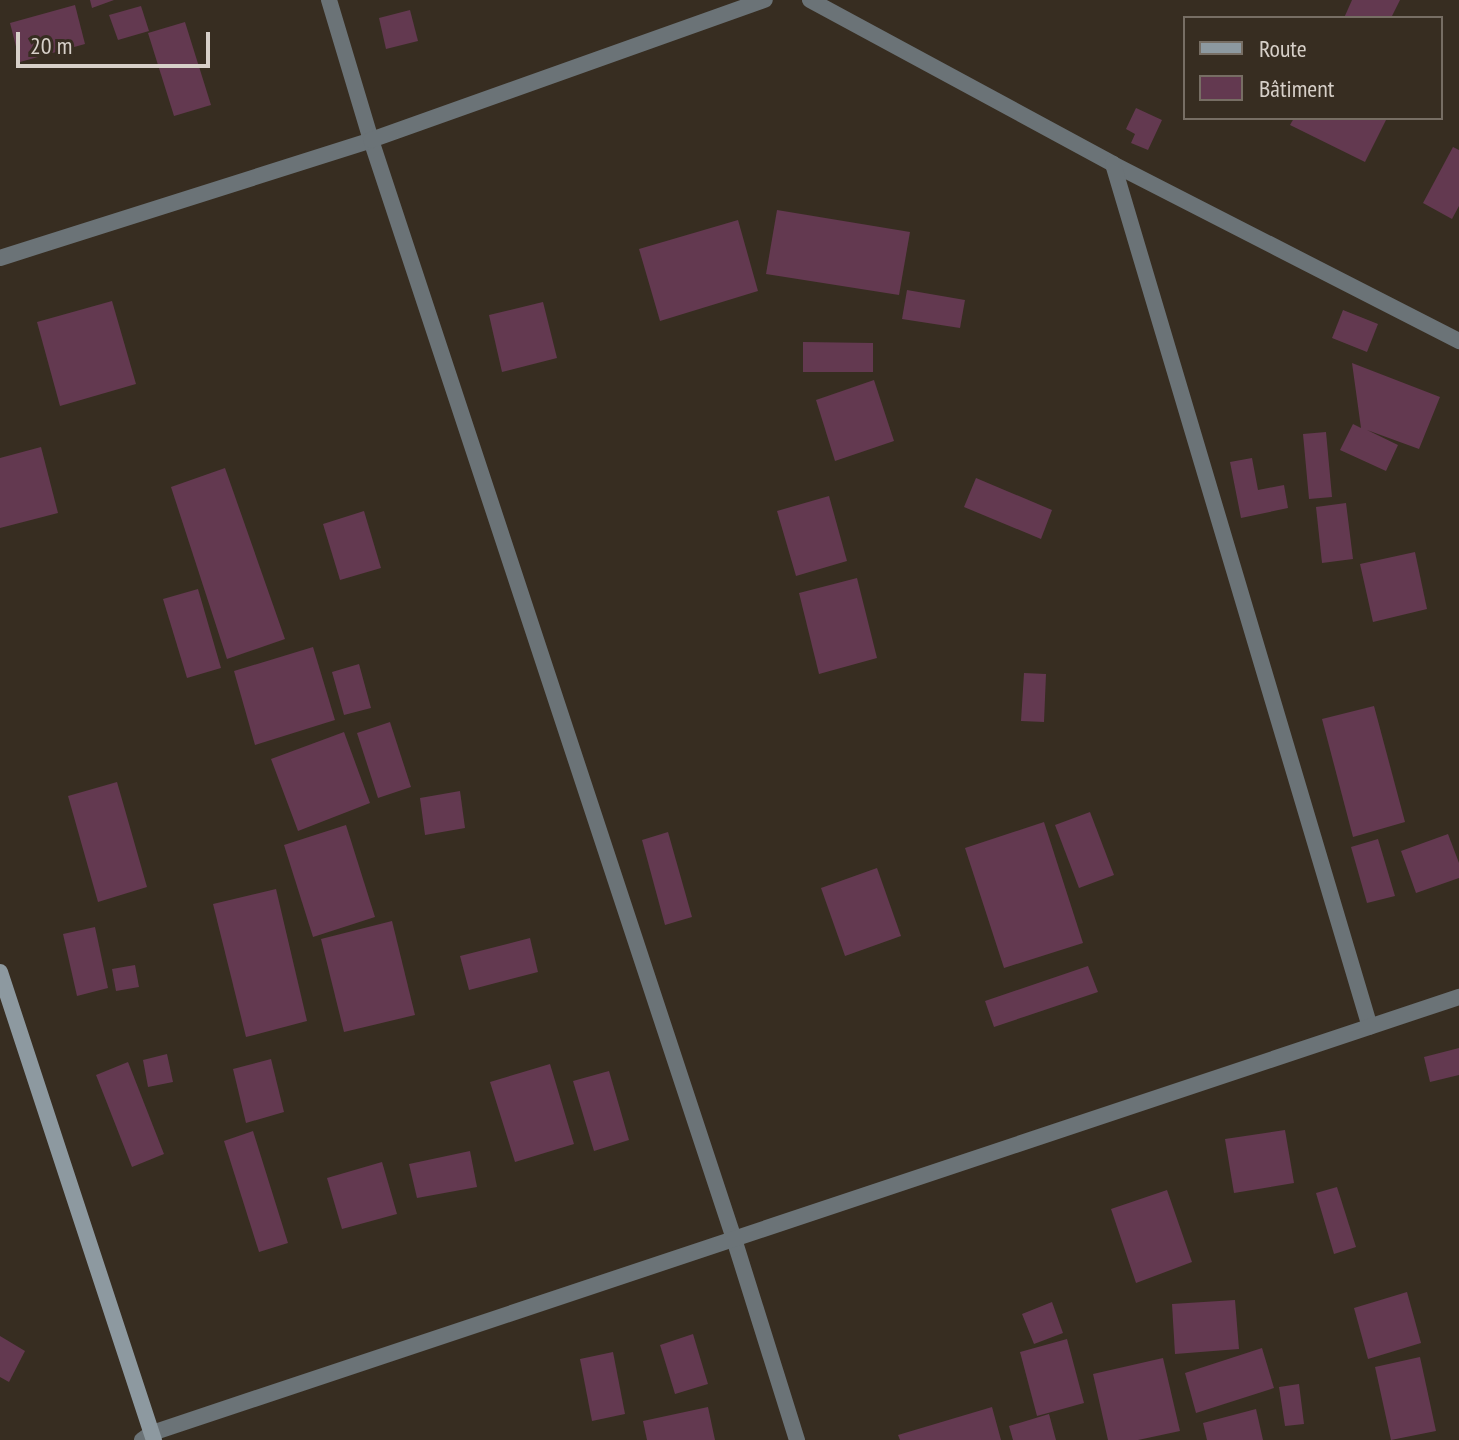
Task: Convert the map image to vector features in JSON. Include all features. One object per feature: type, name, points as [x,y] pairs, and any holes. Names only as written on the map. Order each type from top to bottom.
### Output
[{"type":"street","points":[[329,0],[371,140],[734,1239],[797,1440]]},
{"type":"street","points":[[0,258],[371,140],[765,0]]},
{"type":"street","points":[[810,0],[1113,164],[1459,341]]},
{"type":"street","points":[[1113,164],[1370,1027]]},
{"type":"street","points":[[0,972],[150,1438],[1459,997]]},
{"type":"building","points":[[90,0],[114,0],[92,8]]},
{"type":"building","points":[[1352,0],[1400,0],[1392,16],[1345,16]]},
{"type":"building","points":[[75,5],[85,44],[20,62],[10,23]]},
{"type":"building","points":[[141,6],[149,31],[118,40],[109,15]]},
{"type":"building","points":[[410,10],[418,41],[386,49],[379,18]]},
{"type":"building","points":[[185,22],[211,105],[174,116],[148,33]]},
{"type":"building","points":[[1136,108],[1162,120],[1148,150],[1131,143],[1135,134],[1126,129]]},
{"type":"building","points":[[1293,120],[1386,120],[1365,162],[1290,125]]},
{"type":"building","points":[[1453,147],[1459,150],[1459,206],[1452,219],[1423,203]]},
{"type":"building","points":[[777,210],[910,232],[899,295],[766,274]]},
{"type":"building","points":[[738,220],[758,291],[660,321],[639,249]]},
{"type":"building","points":[[907,290],[965,300],[960,328],[902,319]]},
{"type":"building","points":[[112,301],[136,384],[60,406],[37,322]]},
{"type":"building","points":[[543,302],[557,358],[502,372],[489,315]]},
{"type":"building","points":[[1343,310],[1378,324],[1367,352],[1332,338]]},
{"type":"building","points":[[803,342],[873,343],[873,372],[803,372]]},
{"type":"building","points":[[1352,363],[1440,397],[1419,449],[1367,430],[1398,445],[1386,471],[1340,450],[1353,424],[1361,428]]},
{"type":"building","points":[[874,380],[894,441],[835,461],[816,400]]},
{"type":"building","points":[[1326,432],[1332,497],[1309,499],[1303,434]]},
{"type":"building","points":[[41,447],[58,513],[0,528],[0,458]]},
{"type":"building","points":[[1252,458],[1258,490],[1284,485],[1288,508],[1241,518],[1230,462]]},
{"type":"building","points":[[225,468],[285,639],[227,659],[171,487]]},
{"type":"building","points":[[976,478],[1052,510],[1041,539],[964,507]]},
{"type":"building","points":[[829,496],[847,561],[796,576],[777,511]]},
{"type":"building","points":[[1346,503],[1353,559],[1322,563],[1316,507]]},
{"type":"building","points":[[364,511],[381,568],[340,580],[323,524]]},
{"type":"building","points":[[1415,552],[1427,609],[1373,622],[1360,564]]},
{"type":"building","points":[[857,578],[877,658],[819,674],[799,593]]},
{"type":"building","points":[[198,589],[221,668],[187,678],[163,599]]},
{"type":"building","points":[[313,647],[335,720],[255,745],[234,671]]},
{"type":"building","points":[[359,664],[371,708],[344,715],[332,672]]},
{"type":"building","points":[[1024,673],[1046,674],[1044,722],[1021,721]]},
{"type":"building","points":[[1374,706],[1405,822],[1353,837],[1322,719]]},
{"type":"building","points":[[390,722],[411,787],[378,798],[357,733]]},
{"type":"building","points":[[344,732],[370,803],[298,831],[271,759]]},
{"type":"building","points":[[117,782],[147,887],[98,902],[68,796]]},
{"type":"building","points":[[460,791],[465,828],[425,835],[420,798]]},
{"type":"building","points":[[1090,812],[1114,875],[1079,888],[1055,825]]},
{"type":"building","points":[[1044,822],[1083,943],[1004,968],[965,848]]},
{"type":"building","points":[[346,825],[375,917],[313,937],[284,845]]},
{"type":"building","points":[[668,832],[692,917],[665,925],[642,840]]},
{"type":"building","points":[[1448,834],[1459,863],[1459,878],[1416,893],[1401,851]]},
{"type":"building","points":[[1378,839],[1395,896],[1367,903],[1351,847]]},
{"type":"building","points":[[877,868],[901,936],[845,956],[821,888]]},
{"type":"building","points":[[276,889],[307,1021],[246,1037],[213,904]]},
{"type":"building","points":[[392,921],[415,1015],[344,1032],[321,939]]},
{"type":"building","points":[[95,927],[108,988],[77,996],[63,934]]},
{"type":"building","points":[[530,938],[538,972],[469,990],[460,956]]},
{"type":"building","points":[[135,965],[139,987],[116,991],[112,969]]},
{"type":"building","points":[[1088,966],[1098,992],[994,1027],[985,1001]]},
{"type":"building","points":[[1459,1048],[1459,1075],[1430,1082],[1424,1057]]},
{"type":"building","points":[[167,1054],[173,1082],[148,1087],[143,1060]]},
{"type":"building","points":[[271,1059],[284,1112],[246,1123],[233,1069]]},
{"type":"building","points":[[128,1062],[164,1154],[132,1167],[96,1075]]},
{"type":"building","points":[[550,1064],[574,1144],[515,1162],[490,1082]]},
{"type":"building","points":[[609,1071],[629,1140],[594,1151],[573,1081]]},
{"type":"building","points":[[1285,1130],[1294,1183],[1234,1193],[1225,1139]]},
{"type":"building","points":[[253,1131],[288,1243],[259,1252],[224,1141]]},
{"type":"building","points":[[470,1151],[477,1187],[417,1198],[409,1164]]},
{"type":"building","points":[[382,1162],[397,1214],[342,1229],[327,1178]]},
{"type":"building","points":[[1337,1187],[1356,1247],[1334,1254],[1316,1193]]},
{"type":"building","points":[[1167,1190],[1192,1262],[1136,1283],[1111,1209]]},
{"type":"building","points":[[1407,1292],[1421,1343],[1368,1359],[1354,1308]]},
{"type":"building","points":[[1235,1300],[1239,1349],[1175,1354],[1172,1304]]},
{"type":"building","points":[[1052,1302],[1063,1333],[1034,1344],[1022,1314]]},
{"type":"building","points":[[693,1334],[708,1384],[675,1394],[660,1345]]},
{"type":"building","points":[[0,1336],[25,1351],[9,1382],[0,1377]]},
{"type":"building","points":[[1067,1339],[1084,1403],[1037,1416],[1020,1352]]},
{"type":"building","points":[[1262,1348],[1274,1388],[1196,1413],[1185,1373]]},
{"type":"building","points":[[613,1352],[625,1414],[592,1421],[580,1359]]},
{"type":"building","points":[[1420,1357],[1436,1431],[1391,1440],[1375,1367]]},
{"type":"building","points":[[1163,1358],[1180,1431],[1138,1440],[1108,1440],[1093,1374]]},
{"type":"building","points":[[1299,1384],[1304,1424],[1285,1426],[1279,1387]]},
{"type":"building","points":[[708,1407],[715,1440],[647,1440],[643,1421]]},
{"type":"building","points":[[992,1407],[1001,1440],[900,1440],[898,1435]]},
{"type":"building","points":[[1256,1409],[1263,1440],[1207,1440],[1203,1423]]},
{"type":"building","points":[[1049,1414],[1056,1440],[1013,1440],[1009,1426]]}]
